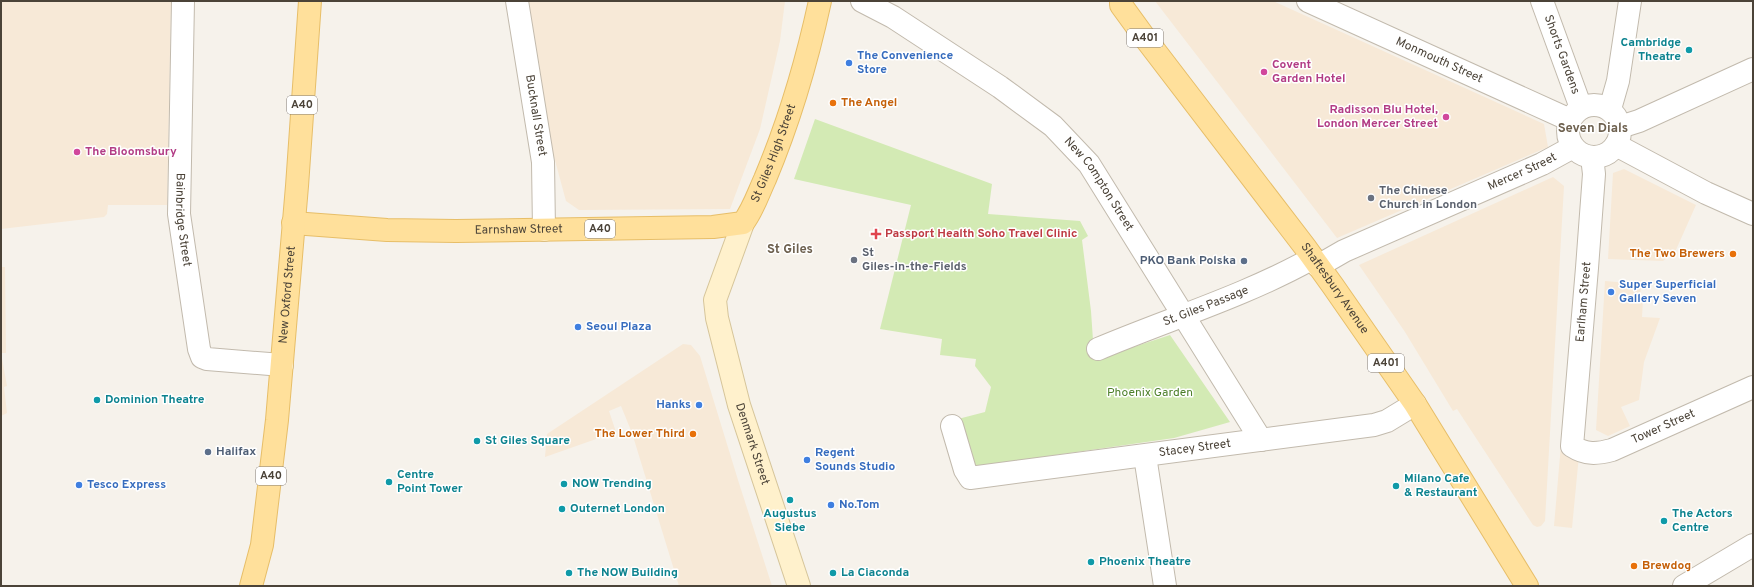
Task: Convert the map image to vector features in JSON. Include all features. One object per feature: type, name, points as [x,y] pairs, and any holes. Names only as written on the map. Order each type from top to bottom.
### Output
[{"type":"main road","name":"New Oxford Street","points":[[250,586],[262,545],[274,449],[282,365],[310,1]]},
{"type":"main road","name":"St Giles High Street","points":[[743,223],[752,209],[773,160],[812,40],[820,1]]},
{"type":"main road","name":"Shaftesbury Avenue","points":[[1117,2],[1315,262],[1415,404],[1527,586]]},
{"type":"main road","name":"Earnshaw Street","points":[[293,223],[387,230],[456,231],[712,227],[743,223]]},
{"type":"street","name":"Bainbridge Street","points":[[183,1],[179,214],[199,349],[202,357],[207,359],[282,365]]},
{"type":"street","name":"Bucknall Street","points":[[517,1],[543,162],[544,230]]},
{"type":"street","name":"New Compton Street","points":[[862,1],[893,17],[1000,87],[1053,126],[1089,164],[1261,440]]},
{"type":"street","name":"Monmouth Street","points":[[1308,1],[1575,114]]},
{"type":"street","name":"Shorts Gardens","points":[[1542,1],[1575,114]]},
{"type":"street","points":[[1630,1],[1618,81],[1615,127],[1605,154],[1592,157],[1582,154],[1573,147],[1569,139],[1567,129],[1575,114],[1590,104],[1600,105],[1615,127],[1706,193],[1753,214]]},
{"type":"street","points":[[1615,127],[1640,121],[1753,69]]},
{"type":"street","name":"Mercer Street","points":[[1315,262],[1344,251],[1542,164],[1573,147]]},
{"type":"street","name":"Earlham Street","points":[[1572,446],[1594,174],[1592,157]]},
{"type":"street","name":"St Giles High Street","points":[[716,300],[743,223]]},
{"type":"street","name":"St. Giles Passage","points":[[1098,349],[1137,332],[1184,316],[1315,262]]},
{"type":"street","name":"Denmark Street","points":[[716,300],[717,318],[739,405],[799,586]]},
{"type":"street","name":"Tower Street","points":[[1572,446],[1588,453],[1597,454],[1612,450],[1753,387]]},
{"type":"street","name":"Stacey Street","points":[[952,426],[965,470],[970,478],[1374,425],[1387,421],[1415,404]]},
{"type":"street","points":[[1145,456],[1165,586]]},
{"type":"street","points":[[1684,586],[1753,545]]},
{"type":"shaded area","points":[[1,1],[171,1],[167,205],[108,205],[107,214],[104,217],[1,229]]},
{"type":"shaded area","points":[[525,1],[785,1],[780,41],[760,129],[730,209],[579,210],[566,201],[553,153]]},
{"type":"shaded area","points":[[1155,1],[1273,1],[1544,124],[1548,147],[1337,238]]},
{"type":"shaded area","points":[[1624,169],[1696,205],[1675,252],[1663,261],[1608,259],[1613,173]]},
{"type":"shaded area","points":[[1606,174],[1572,528],[1554,526],[1584,178]]},
{"type":"shaded area","points":[[1553,177],[1564,186],[1545,521],[1541,526],[1537,527],[1533,525],[1457,409],[1453,411],[1405,332],[1359,265]]},
{"type":"shaded area","points":[[1,267],[5,267],[6,353],[1,353]]},
{"type":"shaded area","points":[[1605,281],[1641,284],[1640,300],[1643,300],[1642,317],[1660,318],[1644,362],[1639,400],[1621,407],[1630,426],[1608,436],[1596,430]]},
{"type":"shaded area","points":[[683,344],[691,345],[700,356],[772,586],[679,586],[632,433],[621,406],[609,411],[616,432],[545,457],[547,434]]},
{"type":"shaded area","points":[[1,353],[7,386],[4,387],[7,413],[1,416]]},
{"type":"green space","name":"Phoenix Garden","points":[[815,119],[992,184],[988,214],[1080,221],[1088,236],[1082,240],[1091,311],[1094,355],[1097,359],[1170,335],[1230,422],[1174,438],[973,467],[958,419],[985,412],[991,387],[975,366],[976,359],[940,355],[942,339],[880,329],[911,205],[794,179]]},
{"type":"place","name":"Cambridge Theatre","points":[[1689,50]]},
{"type":"place","name":"The Convenience Store","points":[[849,63]]},
{"type":"place","name":"Covent Garden Hotel","points":[[1264,72]]},
{"type":"place","name":"The Angel","points":[[833,103]]},
{"type":"place","name":"Radisson Blu Hotel, London Mercer Street","points":[[1446,117]]},
{"type":"place","name":"The Bloomsbury","points":[[77,152]]},
{"type":"place","name":"The Chinese Church in London","points":[[1371,198]]},
{"type":"place","name":"Passport Health Soho Travel Clinic","points":[[876,234]]},
{"type":"place","name":"The Two Brewers","points":[[1733,254]]},
{"type":"place","name":"St Giles-in-the-Fields","points":[[854,260]]},
{"type":"place","name":"PKO Bank Polska","points":[[1244,261]]},
{"type":"place","name":"Super Superficial Gallery Seven","points":[[1611,292]]},
{"type":"place","name":"Seoul Plaza","points":[[578,327]]},
{"type":"place","name":"Dominion Theatre","points":[[97,400]]},
{"type":"place","name":"Hanks","points":[[699,405]]},
{"type":"place","name":"The Lower Third","points":[[693,434]]},
{"type":"place","name":"St Giles Square","points":[[477,441]]},
{"type":"place","name":"Halifax","points":[[208,452]]},
{"type":"place","name":"Regent Sounds Studio","points":[[807,460]]},
{"type":"place","name":"Centre Point Tower","points":[[389,482]]},
{"type":"place","name":"NOW Trending","points":[[564,484]]},
{"type":"place","name":"Tesco Express","points":[[79,485]]},
{"type":"place","name":"Milano Cafe & Restaurant","points":[[1396,486]]},
{"type":"place","name":"Augustus Siebe","points":[[790,500]]},
{"type":"place","name":"No.Tom","points":[[831,505]]},
{"type":"place","name":"Outernet London","points":[[562,509]]},
{"type":"place","name":"The Actors Centre","points":[[1664,521]]},
{"type":"place","name":"Phoenix Theatre","points":[[1091,562]]},
{"type":"place","name":"Brewdog","points":[[1634,566]]},
{"type":"place","name":"The NOW Building","points":[[569,573]]},
{"type":"place","name":"La Ciaconda","points":[[833,573]]},
{"type":"district","name":"Seven Dials","points":[[1593,129]]},
{"type":"district","name":"St Giles","points":[[790,250]]}]
